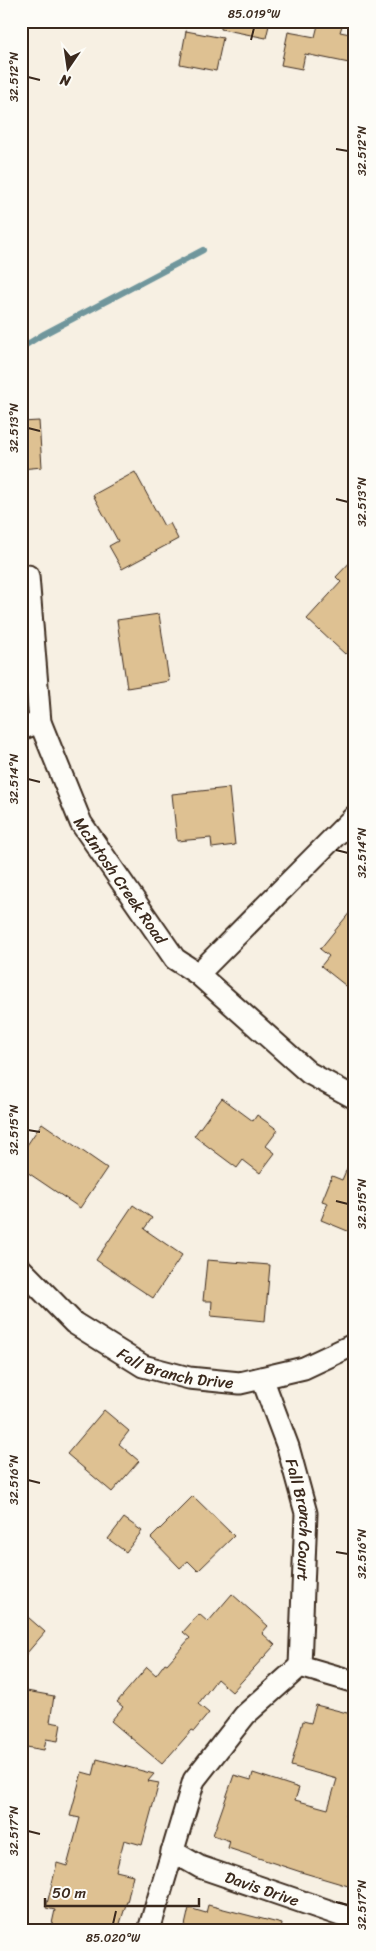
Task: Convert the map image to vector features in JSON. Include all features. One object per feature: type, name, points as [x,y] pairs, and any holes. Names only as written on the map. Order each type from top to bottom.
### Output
[{"type":"street","name":"McIntosh Creek Road","points":[[28,576],[31,725],[81,823],[175,959],[198,974],[309,1073],[355,1098]]},
{"type":"street","points":[[198,974],[355,816]]},
{"type":"street","name":"Fall Branch Drive","points":[[21,1269],[74,1323],[143,1366],[188,1378],[240,1383],[304,1368],[355,1344]]},
{"type":"street","name":"Fall Branch Court","points":[[262,1378],[288,1447],[306,1513],[300,1666]]},
{"type":"street","points":[[148,1930],[194,1780],[245,1715],[300,1666],[355,1682]]},
{"type":"street","name":"Davis Drive","points":[[172,1851],[200,1867],[355,1920]]},
{"type":"building","points":[[221,21],[270,21],[266,38],[221,29]]},
{"type":"building","points":[[319,21],[342,26],[340,32],[355,35],[349,63],[305,54],[302,69],[281,65],[288,32],[315,37]]},
{"type":"building","points":[[186,31],[223,38],[216,71],[180,64]]},
{"type":"building","points":[[39,421],[42,467],[21,469],[21,422]]},
{"type":"building","points":[[135,472],[164,526],[170,523],[178,539],[122,569],[109,546],[118,541],[93,495]]},
{"type":"building","points":[[355,557],[355,644],[345,654],[307,619],[341,582],[336,577]]},
{"type":"building","points":[[159,614],[169,681],[127,688],[117,620]]},
{"type":"building","points":[[229,788],[235,845],[212,848],[211,838],[177,841],[172,794]]},
{"type":"building","points":[[355,906],[355,993],[321,966],[329,956],[320,949]]},
{"type":"building","points":[[222,1098],[253,1121],[257,1115],[278,1130],[266,1146],[275,1153],[260,1173],[243,1160],[237,1168],[194,1136]]},
{"type":"building","points":[[42,1123],[107,1168],[80,1208],[21,1168],[21,1154]]},
{"type":"building","points":[[355,1150],[355,1234],[321,1220],[328,1203],[322,1201],[332,1176],[342,1180]]},
{"type":"building","points":[[133,1205],[152,1218],[144,1229],[182,1255],[153,1298],[96,1260]]},
{"type":"building","points":[[207,1260],[270,1265],[265,1321],[211,1316],[212,1301],[203,1301]]},
{"type":"building","points":[[104,1410],[129,1431],[119,1444],[139,1461],[112,1492],[67,1454]]},
{"type":"building","points":[[193,1496],[234,1536],[198,1571],[188,1561],[180,1568],[151,1538]]},
{"type":"building","points":[[124,1518],[142,1531],[126,1552],[108,1539]]},
{"type":"building","points":[[232,1594],[268,1626],[262,1633],[275,1645],[232,1692],[217,1679],[198,1704],[209,1713],[162,1764],[111,1721],[123,1707],[117,1702],[147,1667],[156,1675],[165,1663],[167,1664],[190,1638],[183,1632],[199,1614],[208,1622]]},
{"type":"building","points":[[21,1611],[45,1632],[21,1660]]},
{"type":"building","points":[[21,1690],[54,1696],[50,1722],[61,1724],[58,1741],[46,1739],[44,1750],[21,1746]]},
{"type":"building","points":[[316,1705],[355,1715],[355,1784],[345,1815],[355,1818],[355,1888],[228,1848],[230,1841],[213,1835],[234,1775],[251,1780],[253,1773],[299,1788],[295,1800],[328,1809],[337,1779],[291,1766],[303,1721],[311,1723]]},
{"type":"building","points":[[97,1759],[154,1774],[148,1781],[159,1783],[142,1845],[124,1840],[116,1871],[133,1875],[128,1898],[118,1930],[60,1930],[51,1928],[55,1910],[46,1908],[57,1863],[67,1866],[80,1818],[70,1816],[82,1772],[93,1775]]},
{"type":"building","points":[[208,1905],[282,1924],[281,1930],[184,1930],[189,1908],[206,1913]]},
{"type":"waterway","points":[[21,348],[203,250]]}]
